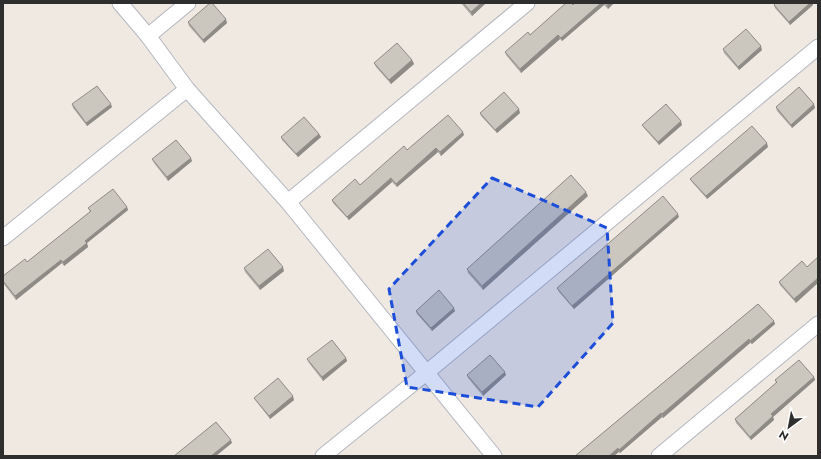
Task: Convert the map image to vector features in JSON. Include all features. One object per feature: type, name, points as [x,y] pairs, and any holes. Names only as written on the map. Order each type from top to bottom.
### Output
[{"type":"street","points":[[120,3],[148,36],[187,89],[288,202],[494,456]]},
{"type":"street","points":[[148,36],[188,3]]},
{"type":"street","points":[[288,202],[527,3]]},
{"type":"street","points":[[323,456],[426,373],[818,47]]},
{"type":"street","points":[[3,238],[187,89]]},
{"type":"street","points":[[659,456],[818,324]]},
{"type":"highlighted area","points":[[492,178],[607,228],[613,323],[538,407],[407,387],[389,289]]},
{"type":"building","points":[[210,3],[212,3],[226,19],[203,40],[188,22]]},
{"type":"building","points":[[463,3],[481,3],[471,12]]},
{"type":"building","points":[[566,3],[571,3],[573,5],[574,3],[601,3],[561,38],[558,35],[520,69],[505,52],[528,32],[530,35]]},
{"type":"building","points":[[776,3],[810,3],[789,22],[774,5]]},
{"type":"building","points":[[746,29],[761,46],[738,67],[723,49]]},
{"type":"building","points":[[397,43],[412,60],[389,80],[374,63]]},
{"type":"building","points":[[97,86],[111,104],[86,123],[72,104]]},
{"type":"building","points":[[799,87],[814,104],[791,125],[776,107]]},
{"type":"building","points":[[504,92],[519,109],[495,130],[480,113]]},
{"type":"building","points":[[666,104],[681,121],[658,142],[642,125]]},
{"type":"building","points":[[448,115],[463,132],[440,152],[436,148],[396,184],[391,178],[347,217],[332,200],[355,179],[360,185],[404,146],[407,150]]},
{"type":"building","points":[[304,117],[319,134],[296,154],[281,137]]},
{"type":"building","points":[[752,126],[767,143],[706,196],[690,179]]},
{"type":"building","points":[[176,140],[191,158],[167,177],[152,159]]},
{"type":"building","points":[[571,175],[586,192],[482,286],[467,269]]},
{"type":"building","points":[[113,189],[127,207],[85,241],[87,243],[63,262],[61,260],[15,296],[3,281],[3,276],[25,259],[27,262],[91,211],[88,208]]},
{"type":"building","points":[[663,196],[678,214],[572,306],[557,288]]},
{"type":"building","points":[[268,249],[283,267],[259,286],[244,268]]},
{"type":"building","points":[[818,257],[818,278],[794,299],[779,282],[802,261],[807,267]]},
{"type":"building","points":[[439,290],[454,308],[431,328],[416,311]]},
{"type":"building","points":[[758,304],[774,321],[750,341],[749,339],[619,450],[618,448],[609,456],[575,456]]},
{"type":"building","points":[[332,340],[346,358],[322,377],[307,359]]},
{"type":"building","points":[[490,355],[505,372],[482,392],[467,375]]},
{"type":"building","points":[[799,360],[814,377],[771,414],[773,416],[750,437],[735,419],[777,382],[775,380]]},
{"type":"building","points":[[278,378],[293,396],[269,416],[254,398]]},
{"type":"building","points":[[216,422],[231,440],[211,456],[174,456]]}]
